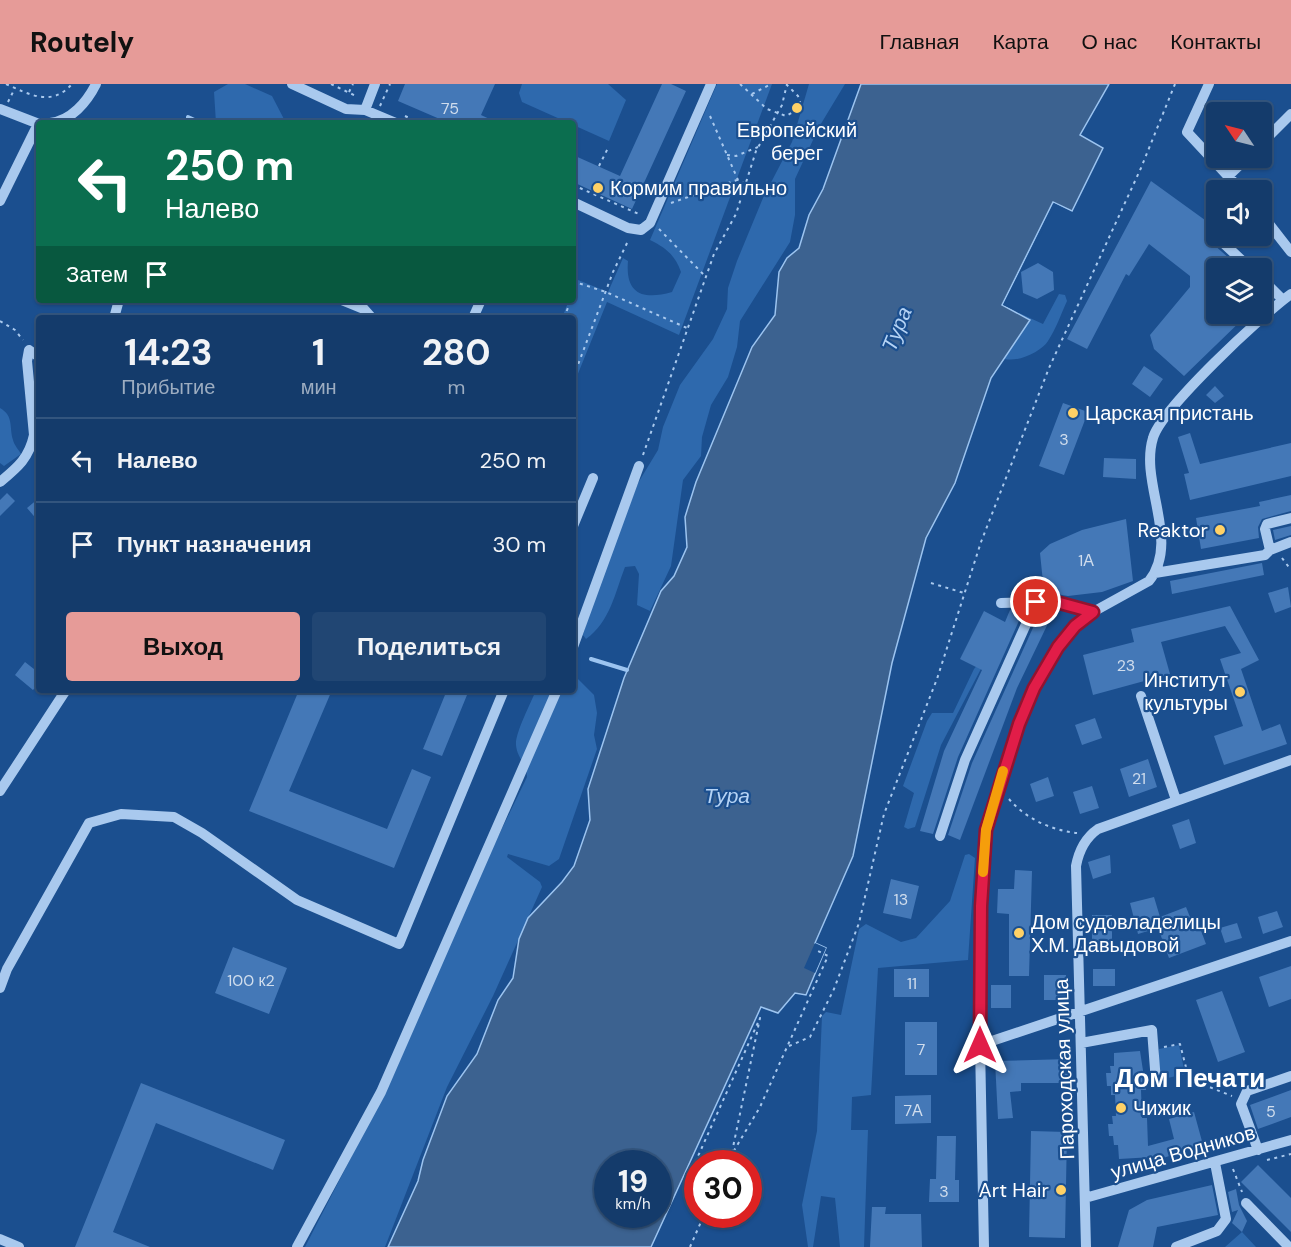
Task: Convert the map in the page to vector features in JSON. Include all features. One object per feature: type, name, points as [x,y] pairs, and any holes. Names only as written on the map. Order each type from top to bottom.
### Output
[{"type":"street","points":[[59,120],[68,117],[90,96],[96,84]]},
{"type":"street","points":[[291,84],[346,109],[365,110],[389,120]]},
{"type":"street","points":[[365,110],[375,84]]},
{"type":"street","points":[[576,203],[628,228],[641,230],[650,223],[711,84]]},
{"type":"street","points":[[1209,84],[1187,132],[1232,180]]},
{"type":"street","points":[[2,110],[36,123]]},
{"type":"street","points":[[1272,133],[1291,114]]},
{"type":"street","points":[[0,201],[36,130]]},
{"type":"street","points":[[1228,176],[1236,168]]},
{"type":"street","points":[[1272,228],[1291,252]]},
{"type":"street","points":[[1226,246],[1239,258]]},
{"type":"street","points":[[984,1247],[980,1045],[981,906],[986,830],[998,787],[1026,704],[1041,672],[1075,626],[1093,612],[1149,580],[1155,573],[1161,552],[1150,468],[1152,439],[1181,398],[1287,297],[1272,286]]},
{"type":"street","points":[[349,303],[364,309],[369,315]]},
{"type":"street","points":[[0,482],[22,464],[32,445],[34,435],[27,361],[29,350],[36,355]]},
{"type":"street","points":[[576,639],[639,466]]},
{"type":"street","points":[[576,519],[593,478]]},
{"type":"street","points":[[1270,550],[1265,529],[1267,524],[1291,518]]},
{"type":"street","points":[[1155,573],[1264,555],[1270,550],[1291,542]]},
{"type":"street","points":[[940,836],[965,760],[1036,602]]},
{"type":"street","points":[[1001,603],[1060,603],[1093,612]]},
{"type":"street","points":[[0,791],[64,693]]},
{"type":"street","points":[[0,988],[7,969],[89,823],[121,814],[174,818],[202,833],[297,900],[399,944],[503,693]]},
{"type":"street","points":[[297,1247],[381,1092],[556,693]]},
{"type":"street","points":[[1141,696],[1176,800]]},
{"type":"street","points":[[1092,833],[1176,800],[1291,760]]},
{"type":"street","name":"Пароходская улица","points":[[1086,1247],[1076,866],[1079,852],[1092,833]]},
{"type":"street","points":[[980,1045],[1291,941]]},
{"type":"street","points":[[1081,1043],[1152,1030],[1156,1082]]},
{"type":"street","points":[[1258,1150],[1241,1104],[1247,1091],[1291,1076]]},
{"type":"street","name":"улица Водников","points":[[1085,1198],[1291,1140]]},
{"type":"street","points":[[1176,1247],[1218,1231],[1226,1219],[1215,1162]]},
{"type":"street","points":[[1246,1203],[1289,1247]]},
{"type":"street","points":[[0,1239],[19,1247]]},
{"type":"path","points":[[6,84],[36,98],[47,99],[66,92],[72,84]]},
{"type":"path","points":[[349,93],[353,84]]},
{"type":"path","points":[[380,106],[390,84]]},
{"type":"path","points":[[740,84],[759,103],[786,116],[793,112],[800,102],[798,96],[786,84]]},
{"type":"path","points":[[752,94],[771,84]]},
{"type":"path","points":[[639,466],[714,254],[736,214],[744,183],[758,147],[786,96],[786,84]]},
{"type":"path","points":[[789,1046],[810,1037],[846,956],[859,923],[884,814],[937,679],[964,593],[1049,368],[1141,168],[1174,84]]},
{"type":"path","points":[[701,106],[707,110],[738,180],[744,183]]},
{"type":"path","points":[[727,155],[736,156],[758,147]]},
{"type":"path","points":[[599,166],[608,148]]},
{"type":"path","points":[[660,201],[668,204],[738,180]]},
{"type":"path","points":[[576,186],[641,216],[645,206]]},
{"type":"path","points":[[657,226],[706,278]]},
{"type":"path","points":[[576,288],[578,283],[606,292],[687,328]]},
{"type":"path","points":[[0,321],[15,330],[29,350]]},
{"type":"path","points":[[931,583],[964,593]]},
{"type":"path","points":[[998,787],[1014,805],[1042,824],[1058,830],[1092,833]]},
{"type":"path","points":[[733,1150],[760,1107],[828,956],[818,951]]},
{"type":"path","points":[[701,1150],[760,1018],[732,1150]]},
{"type":"path","points":[[1153,1048],[1180,1044],[1189,1079],[1243,1100]]},
{"type":"path","points":[[1262,1161],[1291,1154]]},
{"type":"path","points":[[1242,1166],[1233,1169],[1246,1203]]},
{"type":"path","points":[[690,1247],[698,1228]]},
{"type":"shaded area","points":[[228,84],[245,84],[272,96],[284,120],[216,120],[214,92]]},
{"type":"shaded area","points":[[522,84],[608,84],[626,100],[609,141],[576,126],[576,120],[562,120],[522,102],[519,93]]},
{"type":"shaded area","points":[[717,84],[772,84],[679,335],[607,302],[576,379],[576,315],[563,315],[568,303],[576,303],[578,280],[608,292],[623,258],[628,261],[630,281],[638,292],[653,295],[672,292],[681,272],[679,266],[669,253],[650,240]]},
{"type":"shaded area","points":[[809,84],[845,84],[819,127],[795,179],[795,215],[790,242],[740,321],[737,347],[728,377],[711,405],[702,437],[701,456],[683,480],[671,566],[650,611],[637,605],[639,574],[635,566],[625,567],[606,616],[586,639],[583,635],[595,593],[638,483],[658,450],[663,427],[680,385],[713,339],[727,309],[728,288],[737,261],[763,198],[792,142]]},
{"type":"shaded area","points":[[1059,294],[1065,295],[1067,301],[1054,332],[1044,346],[1030,355],[1014,359],[1000,357],[995,352],[1019,313],[1043,324]]},
{"type":"shaded area","points":[[0,408],[9,418],[14,442],[21,454],[4,466],[0,463]]},
{"type":"shaded area","points":[[980,662],[983,665],[941,745],[915,827],[908,829],[904,827],[914,793],[903,786],[927,721],[932,713],[953,713],[974,669]]},
{"type":"shaded area","points":[[576,677],[594,695],[597,713],[594,735],[597,749],[559,859],[549,866],[508,854],[507,857],[540,882],[542,887],[493,996],[447,1087],[385,1247],[305,1247],[396,1070],[460,915],[527,777],[516,745],[535,693],[576,693]]},
{"type":"shaded area","points":[[969,854],[975,858],[968,960],[878,968],[871,1095],[852,1097],[851,1130],[868,1130],[864,1247],[840,1247],[835,1198],[821,1196],[813,1247],[808,1247],[802,1205],[817,1131],[822,1016],[826,1012],[841,1015],[859,929],[866,924],[901,942],[916,938],[950,901],[965,855]]},
{"type":"shaded area","points":[[1179,1045],[1185,1074],[1159,1080],[1159,1049]]},
{"type":"shaded area","points":[[1242,1232],[1256,1247],[1225,1247]]},
{"type":"water","name":"Тура","points":[[861,84],[1109,84],[1080,135],[1103,148],[1072,211],[1053,202],[1002,305],[1030,320],[991,378],[955,483],[926,538],[892,663],[853,856],[815,943],[826,948],[806,995],[795,993],[778,1013],[761,1007],[695,1150],[684,1150],[684,1175],[672,1201],[672,1150],[594,1150],[594,1228],[660,1228],[651,1247],[388,1247],[418,1181],[423,1160],[447,1096],[477,1054],[498,1000],[513,978],[519,939],[528,918],[574,866],[590,820],[588,789],[624,678],[661,591],[674,576],[687,547],[685,517],[696,482],[752,347],[775,315],[779,272],[787,258],[799,248],[809,215],[823,189]]},
{"type":"pier","points":[[1054,203],[1074,213],[1055,206],[1005,304],[1030,317],[1003,305]]},
{"type":"pier","points":[[815,943],[826,948],[815,973],[804,968]]},
{"type":"building","points":[[405,84],[495,84],[481,115],[492,120],[442,120],[398,101]]},
{"type":"building","points":[[662,84],[671,84],[686,91],[632,209],[576,183],[576,156],[620,176]]},
{"type":"building","points":[[1151,181],[1206,221],[1206,246],[1215,246],[1229,258],[1206,258],[1206,324],[1238,324],[1184,376],[1154,349],[1150,335],[1190,287],[1190,276],[1149,244],[1129,276],[1126,274],[1087,349],[1067,339]]},
{"type":"building","points":[[1038,263],[1053,272],[1054,290],[1037,299],[1023,293],[1021,272]]},
{"type":"building","points":[[1144,366],[1163,379],[1150,397],[1132,384]]},
{"type":"building","points":[[1215,386],[1224,396],[1215,403],[1206,395]]},
{"type":"building","points":[[1063,403],[1088,412],[1064,475],[1039,466]]},
{"type":"building","points":[[1190,433],[1200,464],[1291,443],[1291,476],[1190,500],[1184,474],[1189,473],[1178,437]]},
{"type":"building","points":[[1104,458],[1136,459],[1136,479],[1103,477]]},
{"type":"building","points":[[7,493],[15,501],[0,516],[0,500]]},
{"type":"building","points":[[1291,495],[1291,511],[1262,519],[1258,527],[1259,538],[1201,549],[1196,518],[1260,506],[1259,502]]},
{"type":"building","points":[[36,500],[36,518],[27,508]]},
{"type":"building","points":[[1126,519],[1133,581],[1102,592],[1068,596],[1044,592],[1040,553],[1050,544],[1082,530]]},
{"type":"building","points":[[1291,526],[1291,535],[1275,540],[1273,530]]},
{"type":"building","points":[[1262,563],[1264,575],[1172,594],[1170,581]]},
{"type":"building","points":[[1288,587],[1291,607],[1275,613],[1268,593]]},
{"type":"building","points":[[1230,606],[1259,660],[1241,669],[1262,731],[1280,724],[1287,744],[1224,765],[1214,736],[1243,726],[1220,659],[1241,653],[1225,626],[1161,642],[1170,674],[1093,695],[1083,655],[1134,642],[1131,629]]},
{"type":"building","points":[[1010,610],[1022,614],[958,757],[933,834],[920,831],[944,751],[982,670],[960,659],[984,611],[1005,622]]},
{"type":"building","points":[[1041,610],[1053,613],[1017,688],[960,840],[948,835],[972,763]]},
{"type":"building","points":[[25,662],[36,671],[36,686],[33,690],[15,675]]},
{"type":"building","points":[[298,693],[331,693],[289,791],[387,829],[412,769],[431,777],[394,868],[249,811]]},
{"type":"building","points":[[446,693],[467,695],[442,756],[423,749]]},
{"type":"building","points":[[1095,718],[1102,738],[1082,745],[1075,725]]},
{"type":"building","points":[[1148,759],[1157,787],[1129,797],[1120,769]]},
{"type":"building","points":[[1048,777],[1054,796],[1036,802],[1030,784]]},
{"type":"building","points":[[1092,786],[1099,808],[1080,814],[1073,792]]},
{"type":"building","points":[[1189,819],[1196,843],[1180,849],[1172,825]]},
{"type":"building","points":[[1110,855],[1111,873],[1093,879],[1088,862]]},
{"type":"building","name":"Дом судовладелицы Х.М. Давыдовой","points":[[1015,870],[1032,871],[1029,976],[1009,976],[1009,914],[997,913],[998,889],[1014,889]]},
{"type":"building","points":[[891,879],[919,886],[911,919],[883,913]]},
{"type":"building","points":[[1154,897],[1160,917],[1186,907],[1192,922],[1197,920],[1206,944],[1169,958],[1158,928],[1138,934],[1130,903]]},
{"type":"building","points":[[1277,911],[1283,927],[1263,934],[1258,917]]},
{"type":"building","points":[[1092,915],[1112,915],[1112,941],[1092,941]]},
{"type":"building","points":[[1237,923],[1242,938],[1225,943],[1220,928]]},
{"type":"building","points":[[233,947],[287,968],[269,1014],[215,993]]},
{"type":"building","points":[[1291,966],[1291,999],[1269,1007],[1259,977]]},
{"type":"building","points":[[894,969],[929,969],[929,997],[894,997]]},
{"type":"building","points":[[1093,969],[1115,969],[1115,986],[1093,986]]},
{"type":"building","points":[[1044,975],[1066,975],[1066,1000],[1044,1000]]},
{"type":"building","points":[[991,985],[1011,985],[1011,1008],[991,1008]]},
{"type":"building","points":[[1222,991],[1245,1052],[1218,1062],[1196,1000]]},
{"type":"building","points":[[905,1022],[937,1022],[937,1075],[905,1075]]},
{"type":"building","points":[[1140,1051],[1146,1090],[1141,1090],[1142,1118],[1147,1118],[1148,1146],[1174,1139],[1169,1119],[1194,1112],[1203,1145],[1154,1161],[1153,1157],[1119,1159],[1118,1145],[1114,1145],[1113,1136],[1109,1136],[1108,1124],[1113,1124],[1112,1116],[1116,1116],[1115,1095],[1111,1095],[1111,1086],[1107,1086],[1106,1073],[1111,1073],[1110,1066],[1114,1066],[1114,1053]]},
{"type":"building","points":[[1069,1059],[1069,1083],[1021,1083],[1021,1091],[1010,1092],[1013,1118],[998,1119],[995,1061]]},
{"type":"building","points":[[141,1083],[285,1140],[273,1170],[156,1123],[113,1232],[150,1247],[75,1247]]},
{"type":"building","points":[[1291,1090],[1291,1117],[1258,1129],[1250,1105]]},
{"type":"building","points":[[931,1095],[931,1123],[895,1124],[895,1096]]},
{"type":"building","points":[[1031,1131],[1067,1132],[1065,1238],[1029,1237]]},
{"type":"building","points":[[937,1136],[956,1136],[955,1180],[959,1180],[959,1202],[929,1202],[930,1179],[936,1179]]},
{"type":"building","points":[[1258,1165],[1291,1198],[1291,1232],[1241,1182]]},
{"type":"building","points":[[1212,1185],[1218,1215],[1157,1227],[1153,1247],[1118,1247],[1129,1210],[1147,1200]]},
{"type":"building","points":[[1236,1189],[1239,1205],[1247,1221],[1242,1232],[1232,1223],[1238,1210],[1232,1212],[1228,1192]]},
{"type":"building","points":[[872,1207],[886,1207],[885,1214],[921,1214],[922,1247],[870,1247]]},
{"type":"waterway","points":[[188,117],[194,120]]},
{"type":"waterway","points":[[591,659],[627,670]]},
{"type":"slow traffic","points":[[983,872],[986,830],[1003,771]]},
{"type":"place","name":"Европейский берег","points":[[797,108]]},
{"type":"place","name":"Кормим правильно","points":[[598,188]]},
{"type":"place","name":"Царская пристань","points":[[1073,413]]},
{"type":"place","name":"Reaktor","points":[[1220,530]]},
{"type":"place","name":"Институт культуры","points":[[1240,692]]},
{"type":"place","name":"Дом судовладелицы Х.М. Давыдовой","points":[[1019,933]]},
{"type":"place","name":"Чижик","points":[[1121,1108]]},
{"type":"place","name":"Art Hair","points":[[1061,1190]]},
{"type":"district","name":"Дом Печати","points":[[1190,1078]]},
{"type":"route","points":[[980,1045],[981,906],[986,830],[1019,724],[1041,672],[1075,626],[1093,612],[1060,603],[1036,602]]}]
